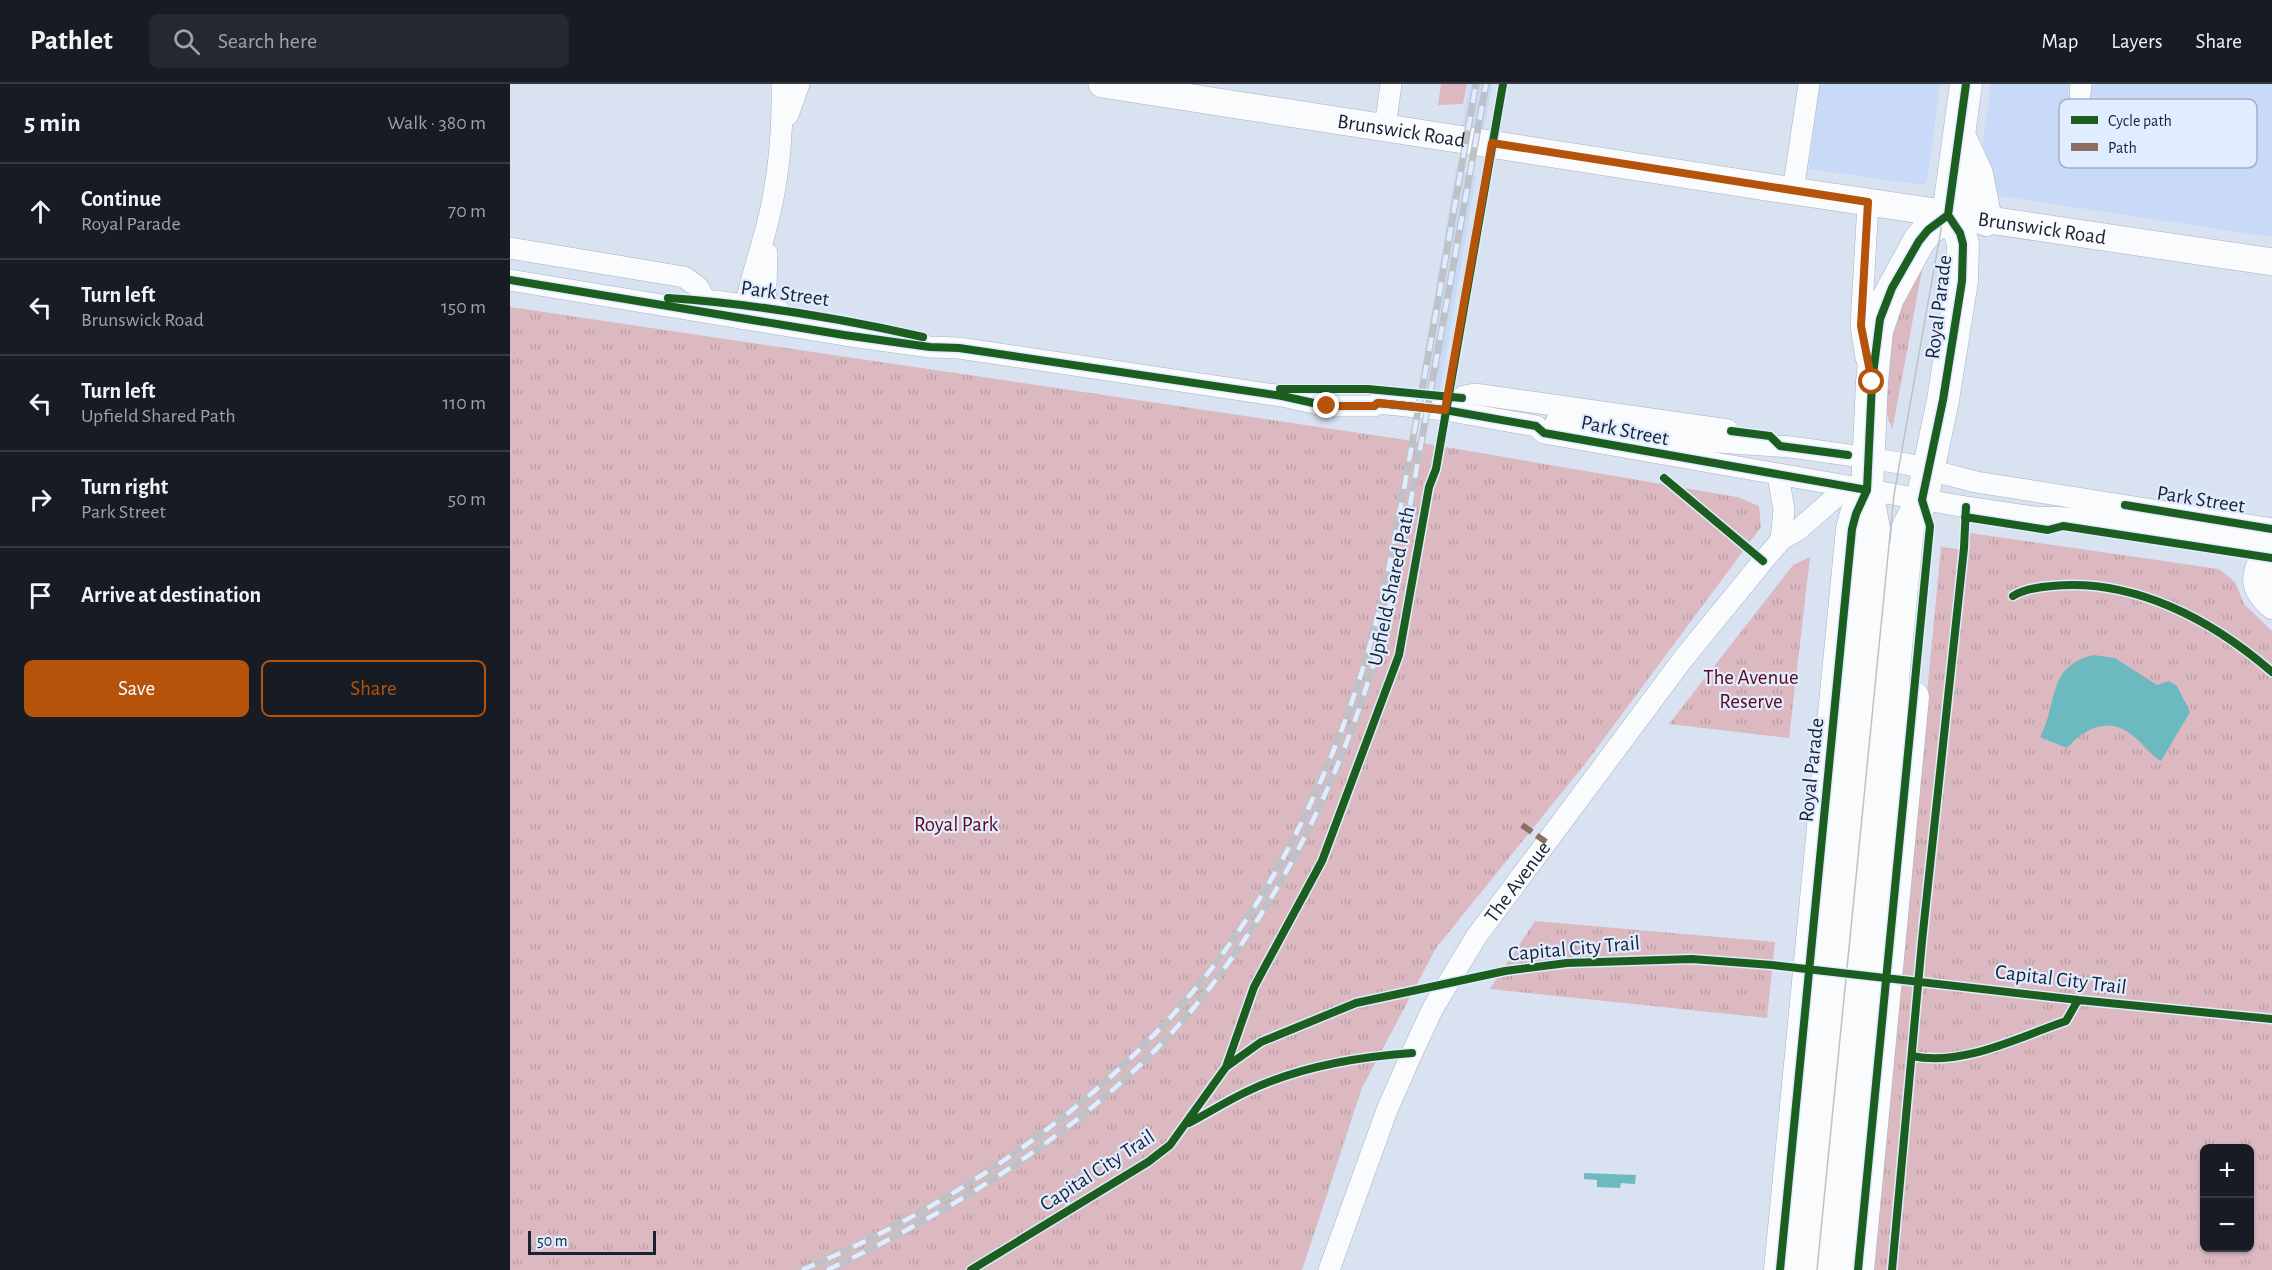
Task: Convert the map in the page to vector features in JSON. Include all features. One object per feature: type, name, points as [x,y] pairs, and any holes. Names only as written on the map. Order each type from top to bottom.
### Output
[{"type":"highway","points":[[1948,215],[1966,84]]},
{"type":"highway","points":[[1959,135],[1977,174],[1986,220]]},
{"type":"highway","name":"Royal Parade","points":[[1780,1270],[1798,1223],[1849,976],[1872,743],[1852,529],[1856,514],[1857,489],[1869,458],[1877,330],[1888,298],[1919,241],[1948,215],[1960,233],[1963,244],[1962,281],[1943,400],[1922,500],[1908,527],[1872,743],[1849,976],[1858,1270]]},
{"type":"highway","name":"Royal Parade","points":[[1834,1270],[1856,1172]]},
{"type":"highway","name":"Royal Parade","points":[[1798,1223],[1808,1270]]},
{"type":"main road","name":"Brunswick Road","points":[[1102,84],[1794,192],[2272,262]]},
{"type":"street","points":[[782,84],[783,130]]},
{"type":"street","points":[[744,312],[768,223],[783,130],[799,84]]},
{"type":"street","points":[[1385,128],[1391,84]]},
{"type":"street","points":[[1794,192],[1809,84]]},
{"type":"street","name":"Royal Parade","points":[[1868,202],[1861,326],[1872,382]]},
{"type":"street","points":[[765,315],[768,223]]},
{"type":"street","points":[[510,248],[684,277],[698,287],[706,301]]},
{"type":"street","name":"Park Street","points":[[510,280],[765,315],[866,324],[959,348],[1282,396],[1372,396],[1378,403],[1456,411],[1536,426],[1544,433],[1857,489],[2034,517],[2073,508]]},
{"type":"street","name":"Park Street","points":[[603,294],[706,301],[744,312]]},
{"type":"street","name":"Park Street","points":[[1456,411],[1464,396],[1474,394],[1731,430],[1730,443]]},
{"type":"street","name":"Park Street","points":[[1536,426],[1551,420],[1672,439],[1791,447],[1869,458],[1928,468],[2073,508],[2269,538]]},
{"type":"street","points":[[1778,475],[1784,510],[1781,540]]},
{"type":"street","name":"The Avenue","points":[[1329,1270],[1387,1110],[1437,1002],[1476,937],[1683,659],[1781,540],[1857,489]]},
{"type":"street","points":[[2269,538],[2272,586]]},
{"type":"street","points":[[2269,538],[2256,560],[2253,578],[2258,594],[2272,609]]},
{"type":"shaded area","points":[[1469,84],[1492,84],[1484,130],[1462,127]]},
{"type":"shaded area","points":[[1819,84],[1940,84],[1927,182],[1923,185],[1809,169]]},
{"type":"shaded area","points":[[1991,84],[2069,84],[2068,94],[2090,98],[2092,84],[2272,84],[2272,237],[1993,195],[1983,143]]},
{"type":"shaded area","points":[[1456,169],[1476,176],[1439,396],[1418,393]]},
{"type":"shaded area","points":[[2093,655],[2115,658],[2157,685],[2169,681],[2177,686],[2190,712],[2161,761],[2132,735],[2114,726],[2106,725],[2089,730],[2067,748],[2040,737],[2061,677],[2078,661]]},
{"type":"shaded area","points":[[1584,1173],[1636,1175],[1635,1184],[1621,1183],[1620,1188],[1597,1187],[1597,1180],[1584,1179]]},
{"type":"green space","points":[[1441,84],[1467,84],[1463,104],[1438,105]]},
{"type":"green space","points":[[1925,254],[1892,429],[1885,408],[1886,340]]},
{"type":"green space","name":"Royal Park","points":[[510,307],[1393,438],[1737,497],[1759,506],[1761,527],[1585,764],[1436,948],[1362,1088],[1302,1270],[510,1270]]},
{"type":"green space","points":[[1970,533],[2219,569],[2235,582],[2244,604],[2272,631],[2272,1270],[1872,1270],[1941,547],[1968,550]]},
{"type":"green space","name":"The Avenue Reserve","points":[[1810,557],[1789,738],[1669,724],[1793,565]]},
{"type":"green space","points":[[1535,921],[1775,942],[1767,1018],[1490,989]]},
{"type":"tram line","points":[[1817,1270],[1894,495],[1948,190],[1962,84]]},
{"type":"railway","points":[[802,1270],[856,1246],[961,1188],[1012,1155],[1107,1080],[1150,1039],[1190,995],[1246,920],[1271,879],[1315,795],[1350,707],[1374,630],[1401,503],[1476,84]]},
{"type":"railway","points":[[1405,533],[1486,84]]},
{"type":"railway","points":[[827,1270],[926,1219],[975,1191],[1023,1159],[1113,1090],[1191,1011],[1229,962],[1264,909],[1295,855],[1323,798],[1348,740],[1368,680],[1386,620],[1400,559]]},
{"type":"marked path","points":[[1522,825],[1546,842]]},
{"type":"cycle path","name":"Upfield Shared Path","points":[[1226,1067],[1254,987],[1322,861],[1399,655],[1429,487],[1436,469],[1503,84]]},
{"type":"cycle path","points":[[1948,215],[1966,84]]},
{"type":"cycle path","points":[[1780,1270],[1852,529],[1867,490],[1872,382],[1880,319],[1892,288],[1919,241],[1928,230],[1948,215]]},
{"type":"cycle path","points":[[1858,1270],[1930,526],[1922,500],[1943,400],[1962,281],[1963,244],[1960,233],[1948,215]]},
{"type":"cycle path","points":[[510,280],[844,335],[930,347],[959,348],[1282,396],[1327,406],[1374,406],[1378,403],[1445,410],[1536,426],[1544,433],[1867,490]]},
{"type":"cycle path","points":[[668,298],[797,313],[923,337]]},
{"type":"cycle path","points":[[1280,389],[1368,389],[1462,398]]},
{"type":"cycle path","points":[[1731,431],[1770,436],[1780,446],[1848,455]]},
{"type":"cycle path","points":[[1664,478],[1763,561]]},
{"type":"cycle path","points":[[2125,505],[2272,529]]},
{"type":"cycle path","points":[[1892,1270],[1922,941],[1964,548],[1966,507]]},
{"type":"cycle path","points":[[1965,517],[2048,530],[2063,526],[2272,558]]},
{"type":"cycle path","points":[[2013,596],[2037,588],[2083,585],[2142,596],[2170,606],[2198,620],[2249,653],[2272,672]]},
{"type":"cycle path","name":"Capital City Trail","points":[[971,1270],[1148,1162],[1170,1145],[1226,1067],[1261,1042],[1356,1003],[1505,971],[1567,963],[1692,959],[1772,965],[2078,1000],[2272,1019]]},
{"type":"cycle path","name":"Capital City Trail","points":[[1912,1056],[1951,1057],[1990,1049],[2066,1021],[2078,1000]]},
{"type":"cycle path","points":[[1189,1123],[1246,1092],[1286,1076],[1348,1061],[1412,1053]]},
{"type":"route","points":[[1327,406],[1374,406],[1378,403],[1445,410],[1492,143],[1868,202],[1861,326],[1872,382]]}]
